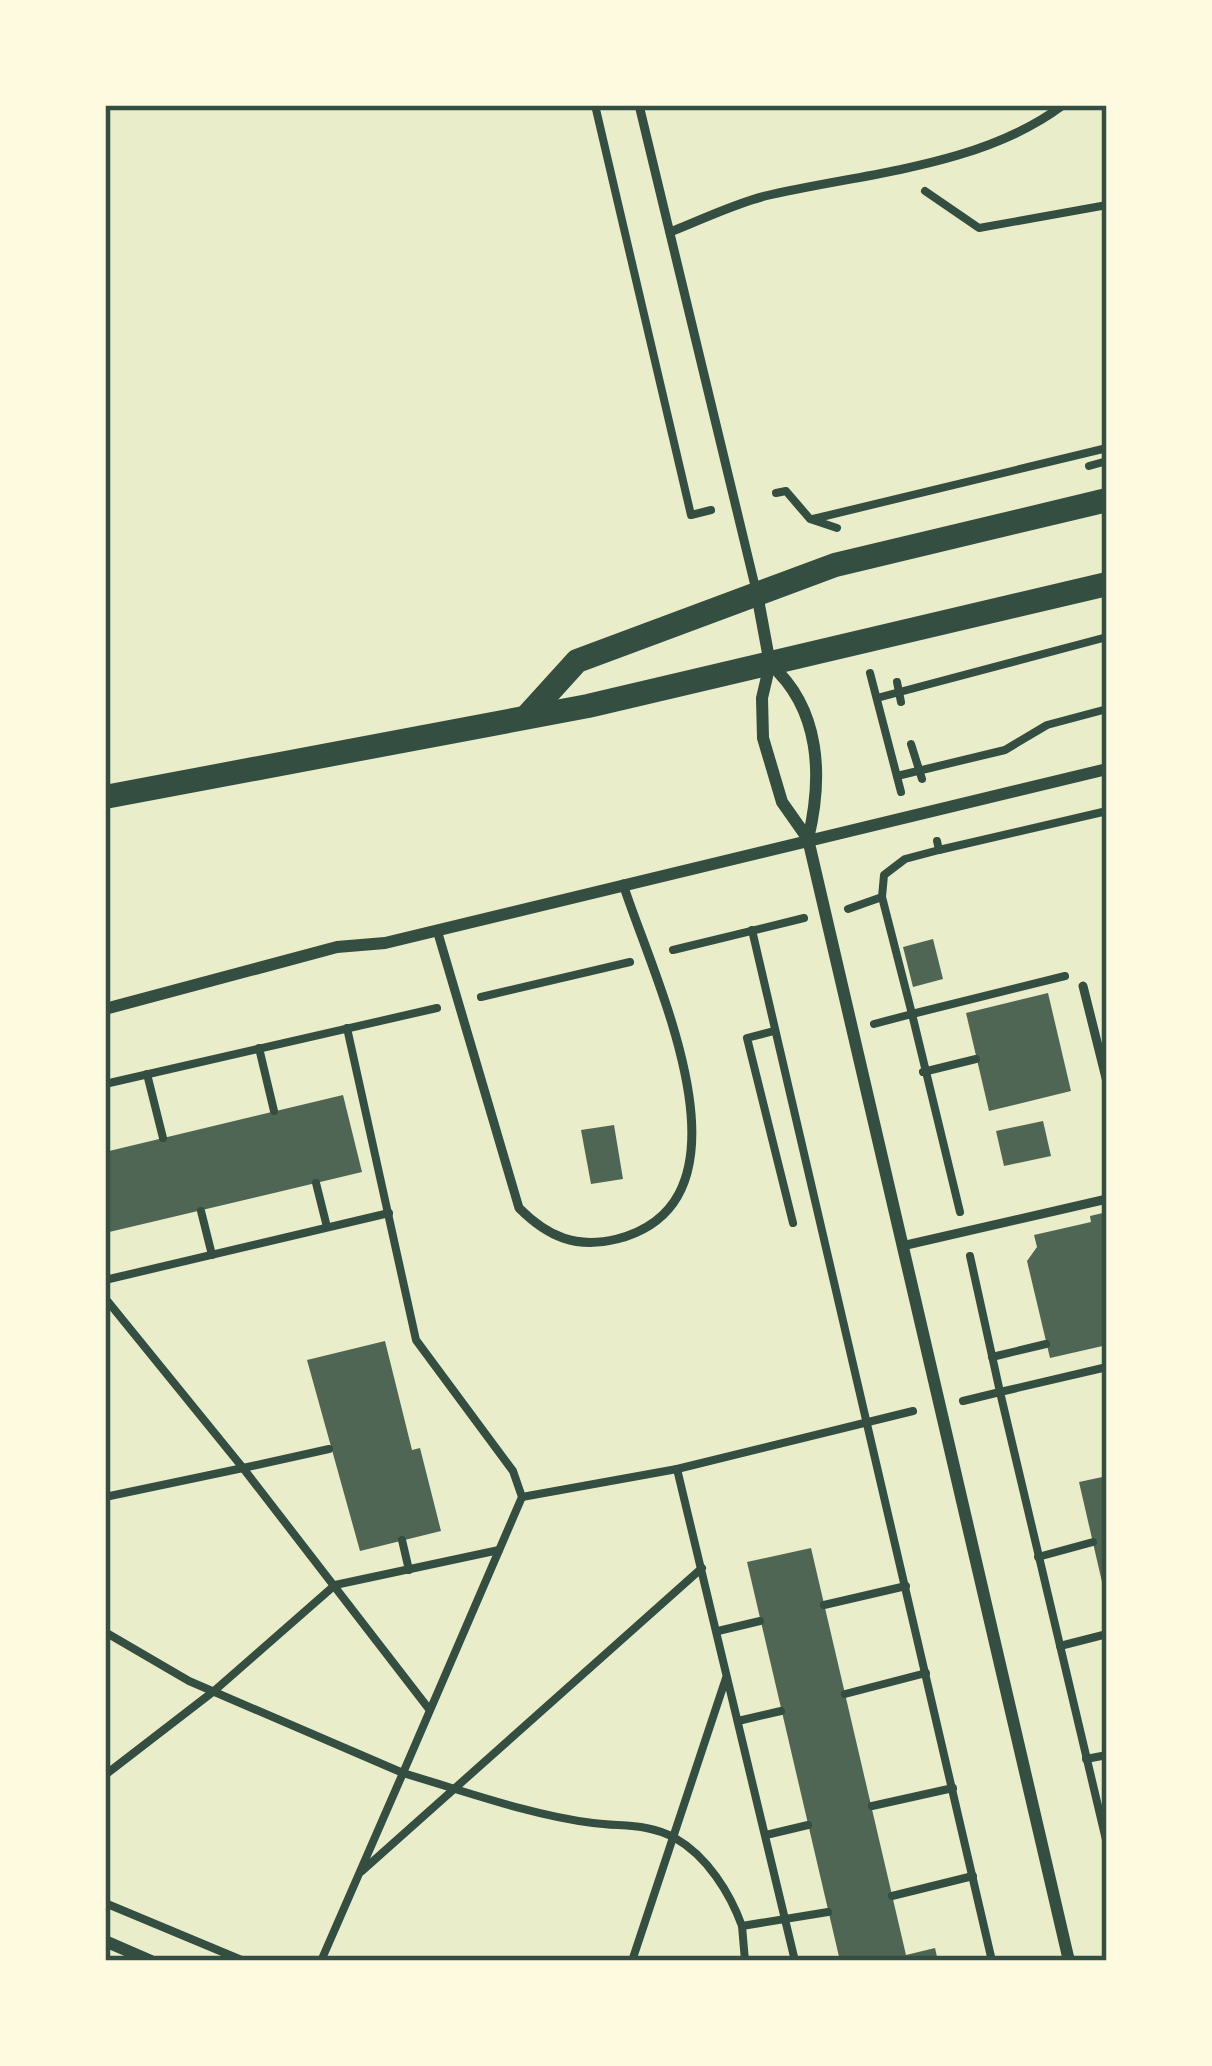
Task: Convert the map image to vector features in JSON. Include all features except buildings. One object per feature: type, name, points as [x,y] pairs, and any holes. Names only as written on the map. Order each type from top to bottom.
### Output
[{"type":"main road","points":[[528,715],[577,661],[757,594],[836,565],[1107,500]]},
{"type":"main road","points":[[105,797],[588,706],[1107,584]]},
{"type":"street","points":[[757,594],[770,664],[762,698],[763,738],[782,802],[808,839],[1069,1961]]},
{"type":"street","points":[[770,664],[802,702],[816,755],[818,782],[808,839]]},
{"type":"street","points":[[105,1009],[337,947],[436,930],[1107,769]]},
{"type":"street","points":[[105,1941],[151,1961]]},
{"type":"lane","points":[[639,105],[757,594]]},
{"type":"lane","points":[[670,232],[760,197],[902,169],[1033,128],[1063,105]]},
{"type":"lane","points":[[436,930],[519,1208],[552,1236],[582,1244],[621,1238],[656,1225],[673,1210],[691,1169],[694,1132],[688,1091],[622,883]]},
{"type":"lane","points":[[1083,986],[1107,1082]]},
{"type":"lane","points":[[902,1246],[1107,1199]]},
{"type":"path","points":[[595,105],[691,515],[711,510]]},
{"type":"path","points":[[902,169],[940,205],[979,228],[1107,206]]},
{"type":"path","points":[[812,520],[1107,448]]},
{"type":"path","points":[[873,518],[1107,461]]},
{"type":"path","points":[[776,493],[786,490],[812,520],[840,531],[833,514]]},
{"type":"path","points":[[1107,637],[911,684],[899,692],[875,693],[898,780],[1005,750],[1047,725],[1107,709]]},
{"type":"path","points":[[911,744],[921,775]]},
{"type":"path","points":[[883,897],[884,875],[915,851],[1107,811]]},
{"type":"path","points":[[752,931],[992,1961]]},
{"type":"path","points":[[321,1961],[523,1497],[513,1471],[416,1340],[347,1028]]},
{"type":"path","points":[[774,1031],[747,1039],[793,1223]]},
{"type":"path","points":[[259,1048],[274,1111]]},
{"type":"path","points":[[923,1072],[976,1060]]},
{"type":"path","points":[[147,1074],[163,1138]]},
{"type":"path","points":[[316,1183],[327,1227]]},
{"type":"path","points":[[201,1210],[212,1255]]},
{"type":"path","points":[[105,1280],[388,1213]]},
{"type":"path","points":[[105,1298],[244,1468],[430,1710]]},
{"type":"path","points":[[992,1357],[1046,1344]]},
{"type":"path","points":[[1107,1367],[1000,1392],[1107,1844]]},
{"type":"path","points":[[523,1497],[677,1469],[866,1420]]},
{"type":"path","points":[[105,1497],[329,1449]]},
{"type":"path","points":[[677,1469],[794,1961]]},
{"type":"path","points":[[402,1540],[409,1570]]},
{"type":"path","points":[[1038,1557],[1093,1542]]},
{"type":"path","points":[[105,1775],[214,1691],[335,1585],[501,1549]]},
{"type":"path","points":[[359,1873],[702,1568]]},
{"type":"path","points":[[824,1606],[906,1586]]},
{"type":"path","points":[[718,1631],[760,1621]]},
{"type":"path","points":[[105,1632],[214,1691],[403,1773],[593,1823],[637,1823],[674,1838],[694,1852],[732,1899],[742,1926],[746,1961]]},
{"type":"path","points":[[1060,1646],[1107,1634]]},
{"type":"path","points":[[632,1961],[728,1673]]},
{"type":"path","points":[[845,1694],[926,1673]]},
{"type":"path","points":[[739,1721],[781,1711]]},
{"type":"path","points":[[1086,1760],[1107,1754]]},
{"type":"path","points":[[872,1806],[953,1788]]},
{"type":"path","points":[[766,1835],[808,1825]]},
{"type":"path","points":[[892,1896],[974,1876]]},
{"type":"path","points":[[105,1903],[244,1961]]},
{"type":"path","points":[[742,1926],[828,1912]]}]
